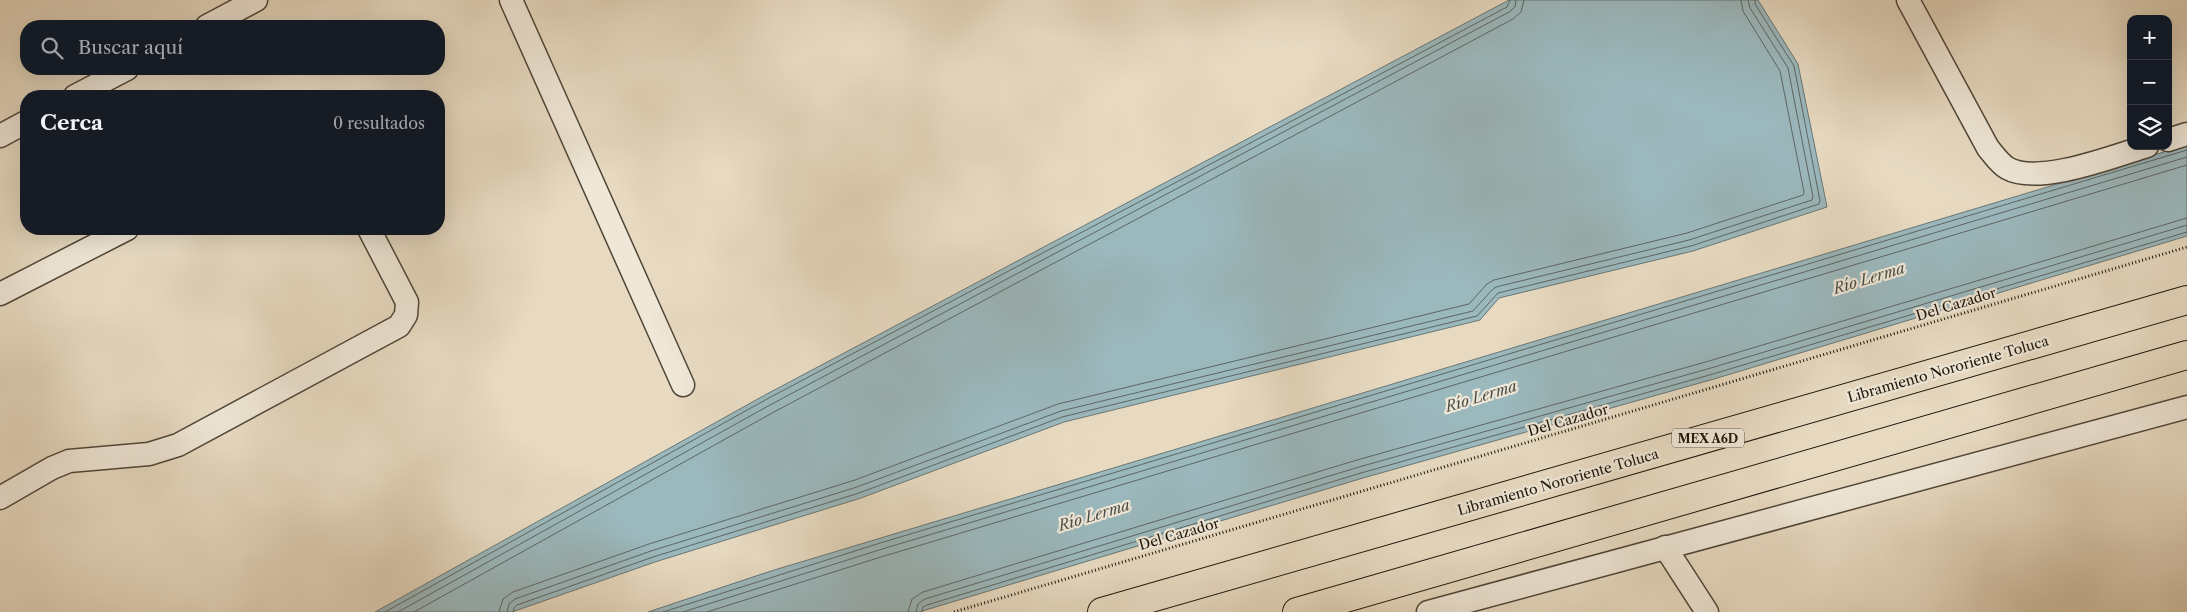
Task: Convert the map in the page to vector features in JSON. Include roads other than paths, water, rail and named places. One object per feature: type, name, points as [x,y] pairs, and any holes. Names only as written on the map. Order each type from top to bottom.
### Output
[{"type":"highway","name":"Libramiento Nororiente Toluca","points":[[1102,612],[2187,300]]},
{"type":"highway","points":[[1297,612],[2187,355]]},
{"type":"street","points":[[218,20],[256,0]]},
{"type":"street","points":[[511,0],[683,385]]},
{"type":"street","points":[[1908,0],[1988,148],[2008,168],[2026,173],[2044,173],[2069,169],[2133,150]]},
{"type":"street","points":[[87,90],[115,75]]},
{"type":"street","points":[[0,136],[20,125]]},
{"type":"street","points":[[2172,139],[2187,134]]},
{"type":"street","points":[[0,294],[115,235]]},
{"type":"street","points":[[0,498],[52,468],[69,461],[149,454],[178,444],[399,326],[406,314],[407,302],[372,235]]},
{"type":"street","points":[[1428,612],[2187,407]]},
{"type":"street","points":[[1666,547],[1707,612]]},
{"type":"water","points":[[1509,0],[1758,0],[1798,64],[1827,207],[1693,251],[1499,298],[1480,320],[1064,422],[861,498],[655,562],[512,612],[375,612],[765,395]]},
{"type":"water","name":"Río Lerma","points":[[2187,145],[2187,236],[1714,379],[1363,478],[919,612],[648,612],[771,571]]}]
